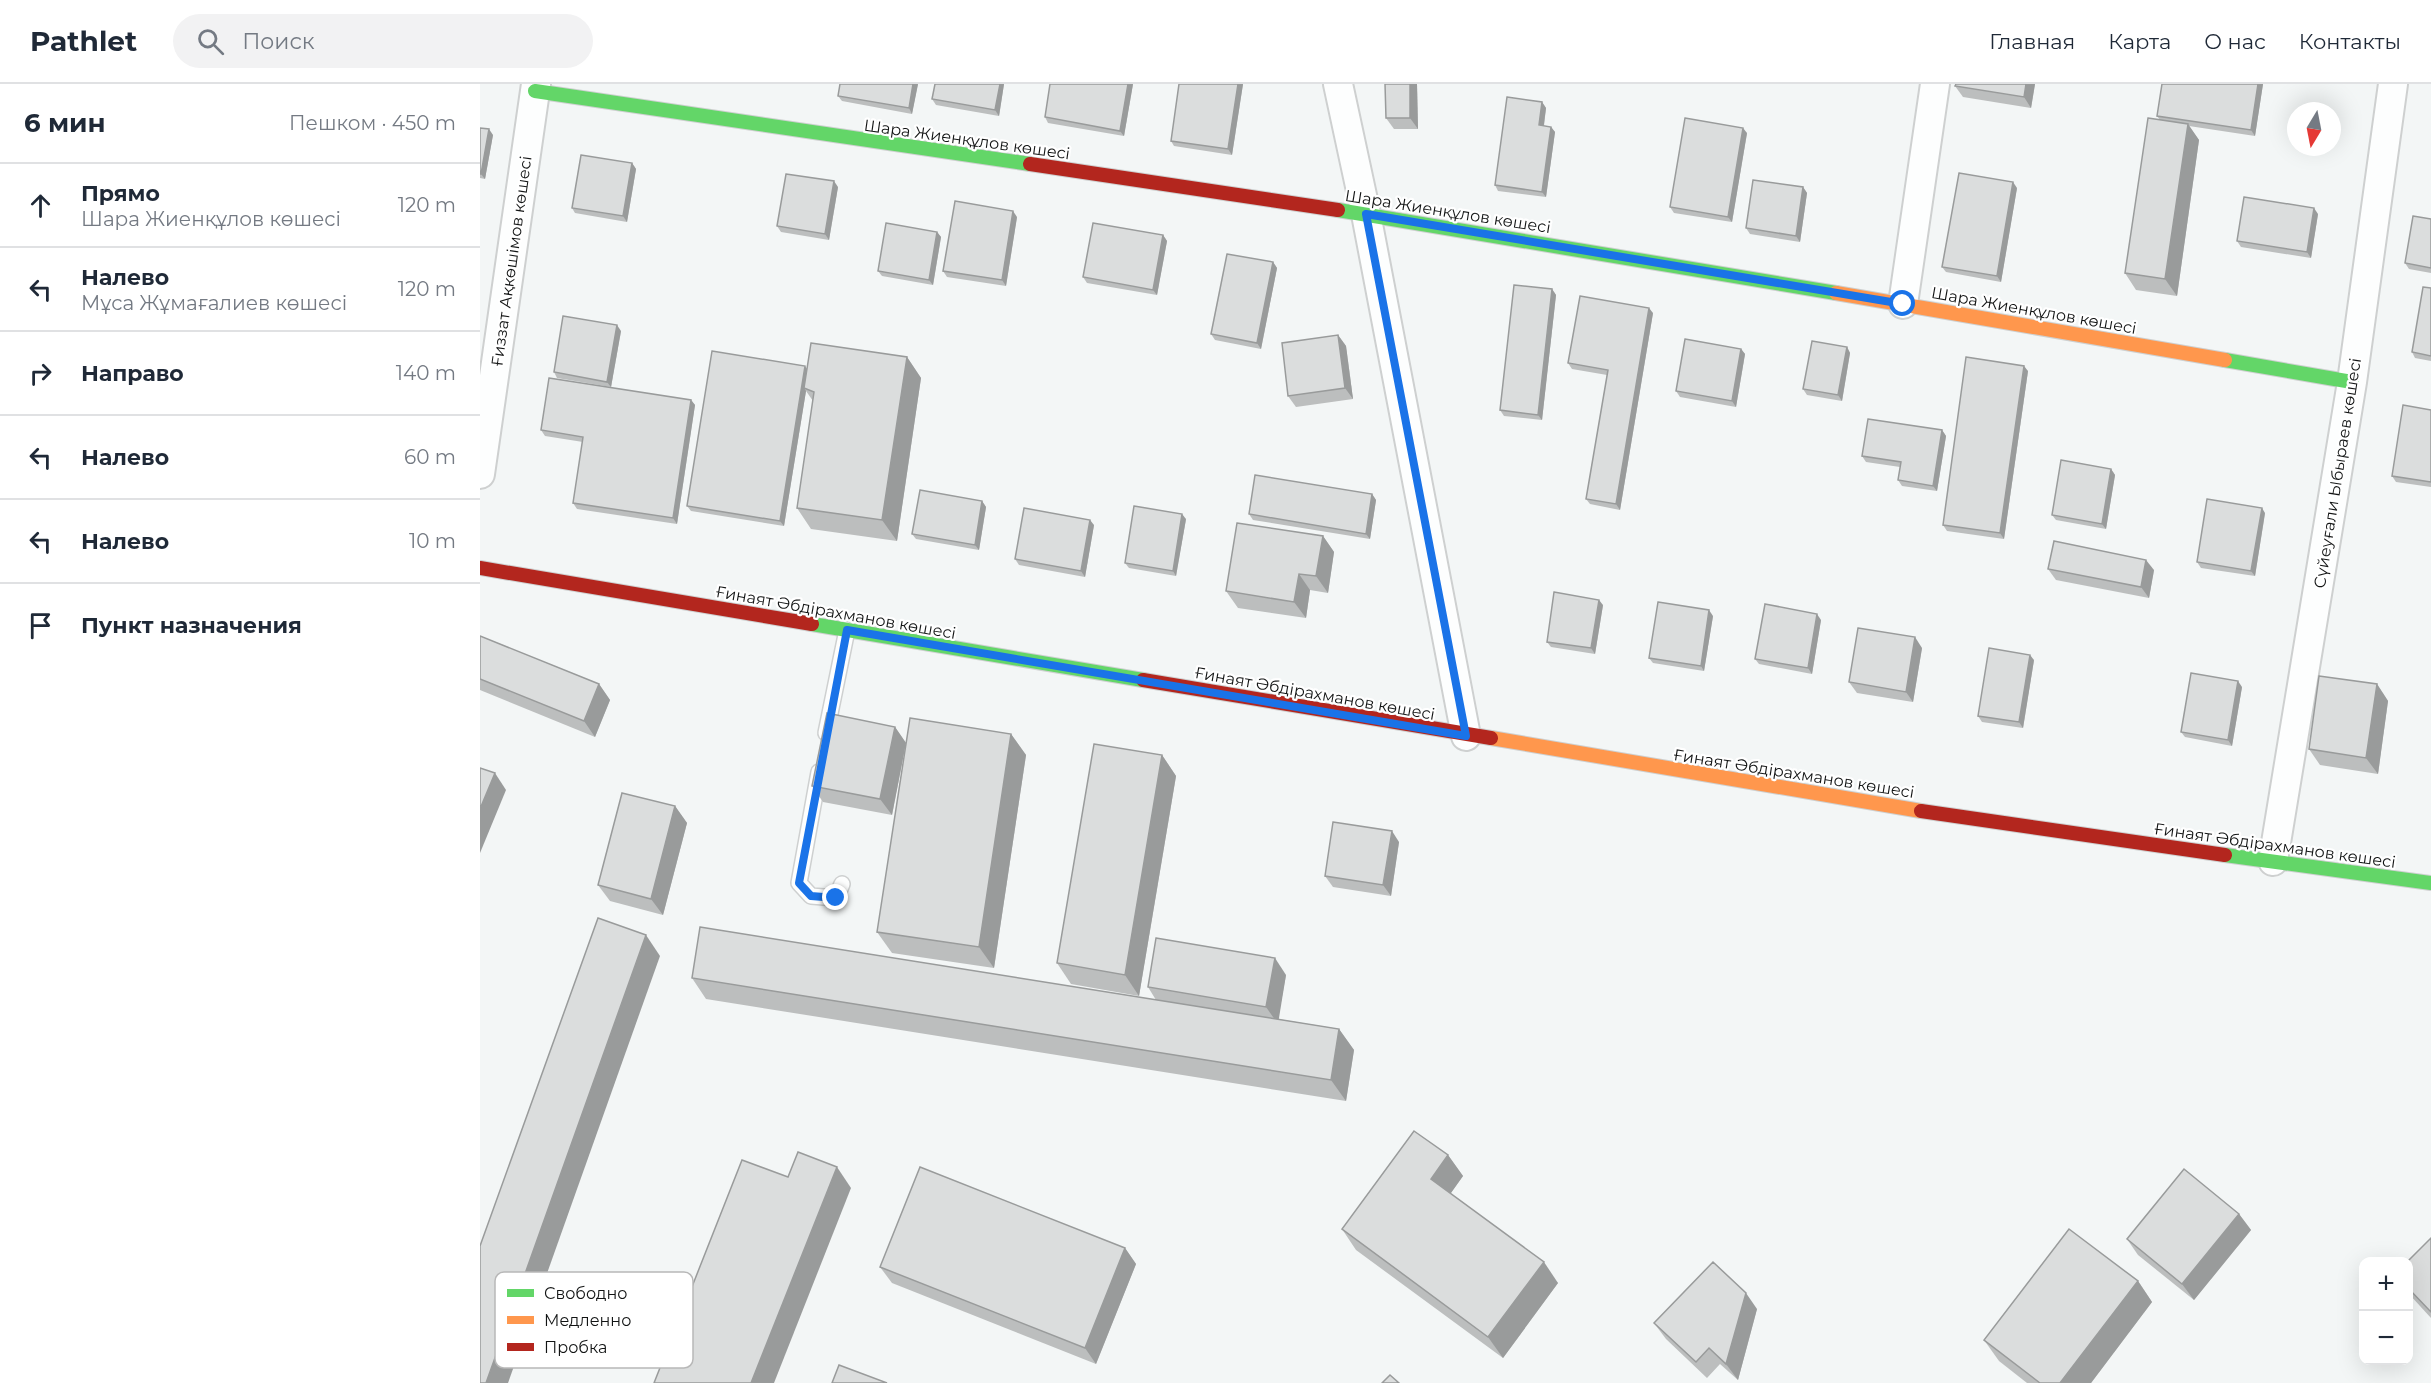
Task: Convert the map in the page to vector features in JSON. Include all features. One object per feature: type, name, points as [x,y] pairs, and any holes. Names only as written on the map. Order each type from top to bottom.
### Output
[{"type":"street","points":[[1338,84],[1366,214],[1466,736]]},
{"type":"street","points":[[1903,304],[1935,84]]},
{"type":"street","name":"Сүйеуғали Ыбыраев көшесi","points":[[2273,861],[2352,382],[2392,84]]},
{"type":"street","name":"Шара Жиенқұлов көшесі","points":[[536,88],[1366,214],[2352,382]]},
{"type":"street","name":"Ғиззат Ақкөшімов көшесi","points":[[480,474],[536,88]]},
{"type":"street","name":"Ғинаят Әбдірахманов көшесі","points":[[480,568],[1466,736],[1976,820],[2431,883]]},
{"type":"lane","points":[[842,884],[836,898],[811,896],[799,883],[847,630]]},
{"type":"building","points":[[840,84],[913,84],[909,108],[838,96]]},
{"type":"building","points":[[935,84],[1000,84],[995,110],[932,99]]},
{"type":"building","points":[[1050,84],[1128,84],[1120,131],[1045,117]]},
{"type":"building","points":[[1179,84],[1238,84],[1228,149],[1171,141]]},
{"type":"building","points":[[1385,84],[1410,84],[1410,118],[1386,118]]},
{"type":"building","points":[[1956,84],[2026,84],[2024,97],[1955,86]]},
{"type":"building","points":[[2162,84],[2258,84],[2251,130],[2157,116]]},
{"type":"building","points":[[1507,97],[1542,102],[1539,125],[1551,127],[1542,192],[1495,185]]},
{"type":"building","points":[[1685,118],[1743,128],[1728,217],[1670,207]]},
{"type":"building","points":[[2148,118],[2188,124],[2165,279],[2125,273]]},
{"type":"building","points":[[480,128],[489,129],[481,174],[480,174]]},
{"type":"building","points":[[581,155],[632,163],[623,216],[572,208]]},
{"type":"building","points":[[1959,173],[2013,182],[1997,276],[1942,267]]},
{"type":"building","points":[[786,174],[834,181],[825,234],[777,226]]},
{"type":"building","points":[[1753,180],[1803,187],[1796,236],[1746,228]]},
{"type":"building","points":[[2244,197],[2314,208],[2307,252],[2237,241]]},
{"type":"building","points":[[955,201],[1013,211],[1002,280],[943,271]]},
{"type":"building","points":[[2413,216],[2431,219],[2431,268],[2405,263]]},
{"type":"building","points":[[886,223],[937,232],[929,280],[878,271]]},
{"type":"building","points":[[1093,223],[1163,235],[1153,290],[1083,277]]},
{"type":"building","points":[[1227,254],[1273,262],[1257,343],[1211,334]]},
{"type":"building","points":[[1514,285],[1552,289],[1538,415],[1500,410]]},
{"type":"building","points":[[2423,287],[2431,288],[2431,356],[2412,352]]},
{"type":"building","points":[[1580,296],[1649,308],[1616,504],[1586,499],[1608,370],[1568,363]]},
{"type":"building","points":[[563,316],[617,325],[607,382],[554,372]]},
{"type":"building","points":[[1338,335],[1345,388],[1288,396],[1282,343]]},
{"type":"building","points":[[1685,339],[1741,349],[1732,401],[1676,391]]},
{"type":"building","points":[[1812,341],[1847,347],[1838,395],[1803,389]]},
{"type":"building","points":[[811,343],[907,357],[882,520],[797,508],[814,392],[804,388]]},
{"type":"building","points":[[712,351],[805,366],[780,521],[687,506]]},
{"type":"building","points":[[1966,357],[2024,366],[2000,533],[1943,525]]},
{"type":"building","points":[[549,378],[691,400],[673,518],[573,503],[583,437],[541,430]]},
{"type":"building","points":[[2403,405],[2431,410],[2431,482],[2392,476]]},
{"type":"building","points":[[1868,419],[1942,430],[1933,486],[1898,480],[1901,462],[1862,456]]},
{"type":"building","points":[[2061,460],[2111,469],[2102,524],[2052,515]]},
{"type":"building","points":[[1255,475],[1372,494],[1366,534],[1249,514]]},
{"type":"building","points":[[920,490],[982,501],[975,545],[912,534]]},
{"type":"building","points":[[2207,499],[2262,508],[2251,571],[2197,562]]},
{"type":"building","points":[[1134,506],[1182,514],[1173,571],[1125,563]]},
{"type":"building","points":[[1024,508],[1090,520],[1081,571],[1015,559]]},
{"type":"building","points":[[1237,523],[1323,536],[1316,576],[1299,574],[1294,602],[1226,591]]},
{"type":"building","points":[[2054,541],[2146,560],[2141,587],[2048,569]]},
{"type":"building","points":[[1554,592],[1599,600],[1591,648],[1547,642]]},
{"type":"building","points":[[1658,602],[1709,610],[1701,666],[1649,658]]},
{"type":"building","points":[[1765,604],[1817,614],[1808,668],[1755,659]]},
{"type":"building","points":[[1858,628],[1915,637],[1906,692],[1849,682]]},
{"type":"building","points":[[480,636],[599,684],[584,721],[480,679]]},
{"type":"building","points":[[1989,648],[2030,655],[2019,722],[1978,716]]},
{"type":"building","points":[[2191,673],[2238,681],[2228,740],[2181,732]]},
{"type":"building","points":[[2319,676],[2377,684],[2366,758],[2309,749]]},
{"type":"building","points":[[827,713],[895,727],[880,799],[812,786]]},
{"type":"building","points":[[910,718],[1011,734],[979,947],[877,932]]},
{"type":"building","points":[[1094,744],[1162,755],[1125,975],[1057,963]]},
{"type":"building","points":[[480,768],[495,773],[480,809]]},
{"type":"building","points":[[622,793],[675,806],[651,899],[598,885]]},
{"type":"building","points":[[1333,822],[1392,831],[1383,885],[1325,876]]},
{"type":"building","points":[[598,918],[646,935],[526,1272],[495,1272],[495,1358],[486,1383],[480,1383],[480,1246]]},
{"type":"building","points":[[700,927],[1339,1029],[1331,1080],[692,978]]},
{"type":"building","points":[[1156,938],[1275,958],[1266,1007],[1148,987]]},
{"type":"building","points":[[1414,1131],[1448,1155],[1431,1179],[1544,1262],[1488,1337],[1342,1229]]},
{"type":"building","points":[[798,1152],[837,1167],[751,1383],[654,1383],[660,1368],[693,1368],[693,1284],[742,1160],[788,1177]]},
{"type":"building","points":[[920,1167],[1125,1248],[1085,1348],[880,1267]]},
{"type":"building","points":[[2184,1169],[2239,1214],[2182,1284],[2127,1239]]},
{"type":"building","points":[[2069,1229],[2138,1281],[2060,1383],[2040,1383],[1984,1340]]},
{"type":"building","points":[[2431,1238],[2431,1312],[2413,1293],[2412,1257]]},
{"type":"building","points":[[1713,1262],[1746,1293],[1726,1364],[1709,1348],[1696,1362],[1654,1323]]},
{"type":"building","points":[[839,1365],[887,1383],[832,1383]]},
{"type":"building","points":[[1390,1375],[1399,1383],[1382,1383]]},
{"type":"traffic: fast","points":[[535,91],[1030,164]]},
{"type":"traffic: fast","points":[[1338,210],[1836,293]]},
{"type":"traffic: fast","points":[[2225,360],[2352,382]]},
{"type":"traffic: fast","points":[[812,624],[1143,680]]},
{"type":"traffic: fast","points":[[2225,855],[2431,883]]},
{"type":"traffic: slow","points":[[1836,293],[2225,360]]},
{"type":"traffic: slow","points":[[1491,738],[1921,811]]},
{"type":"traffic: jam","points":[[1030,164],[1338,210]]},
{"type":"traffic: jam","points":[[480,568],[812,624]]},
{"type":"traffic: jam","points":[[1143,680],[1491,738]]},
{"type":"traffic: jam","points":[[1921,811],[2225,855]]},
{"type":"route","points":[[836,898],[811,896],[799,883],[847,630],[1466,736],[1366,214],[1903,304]]}]
